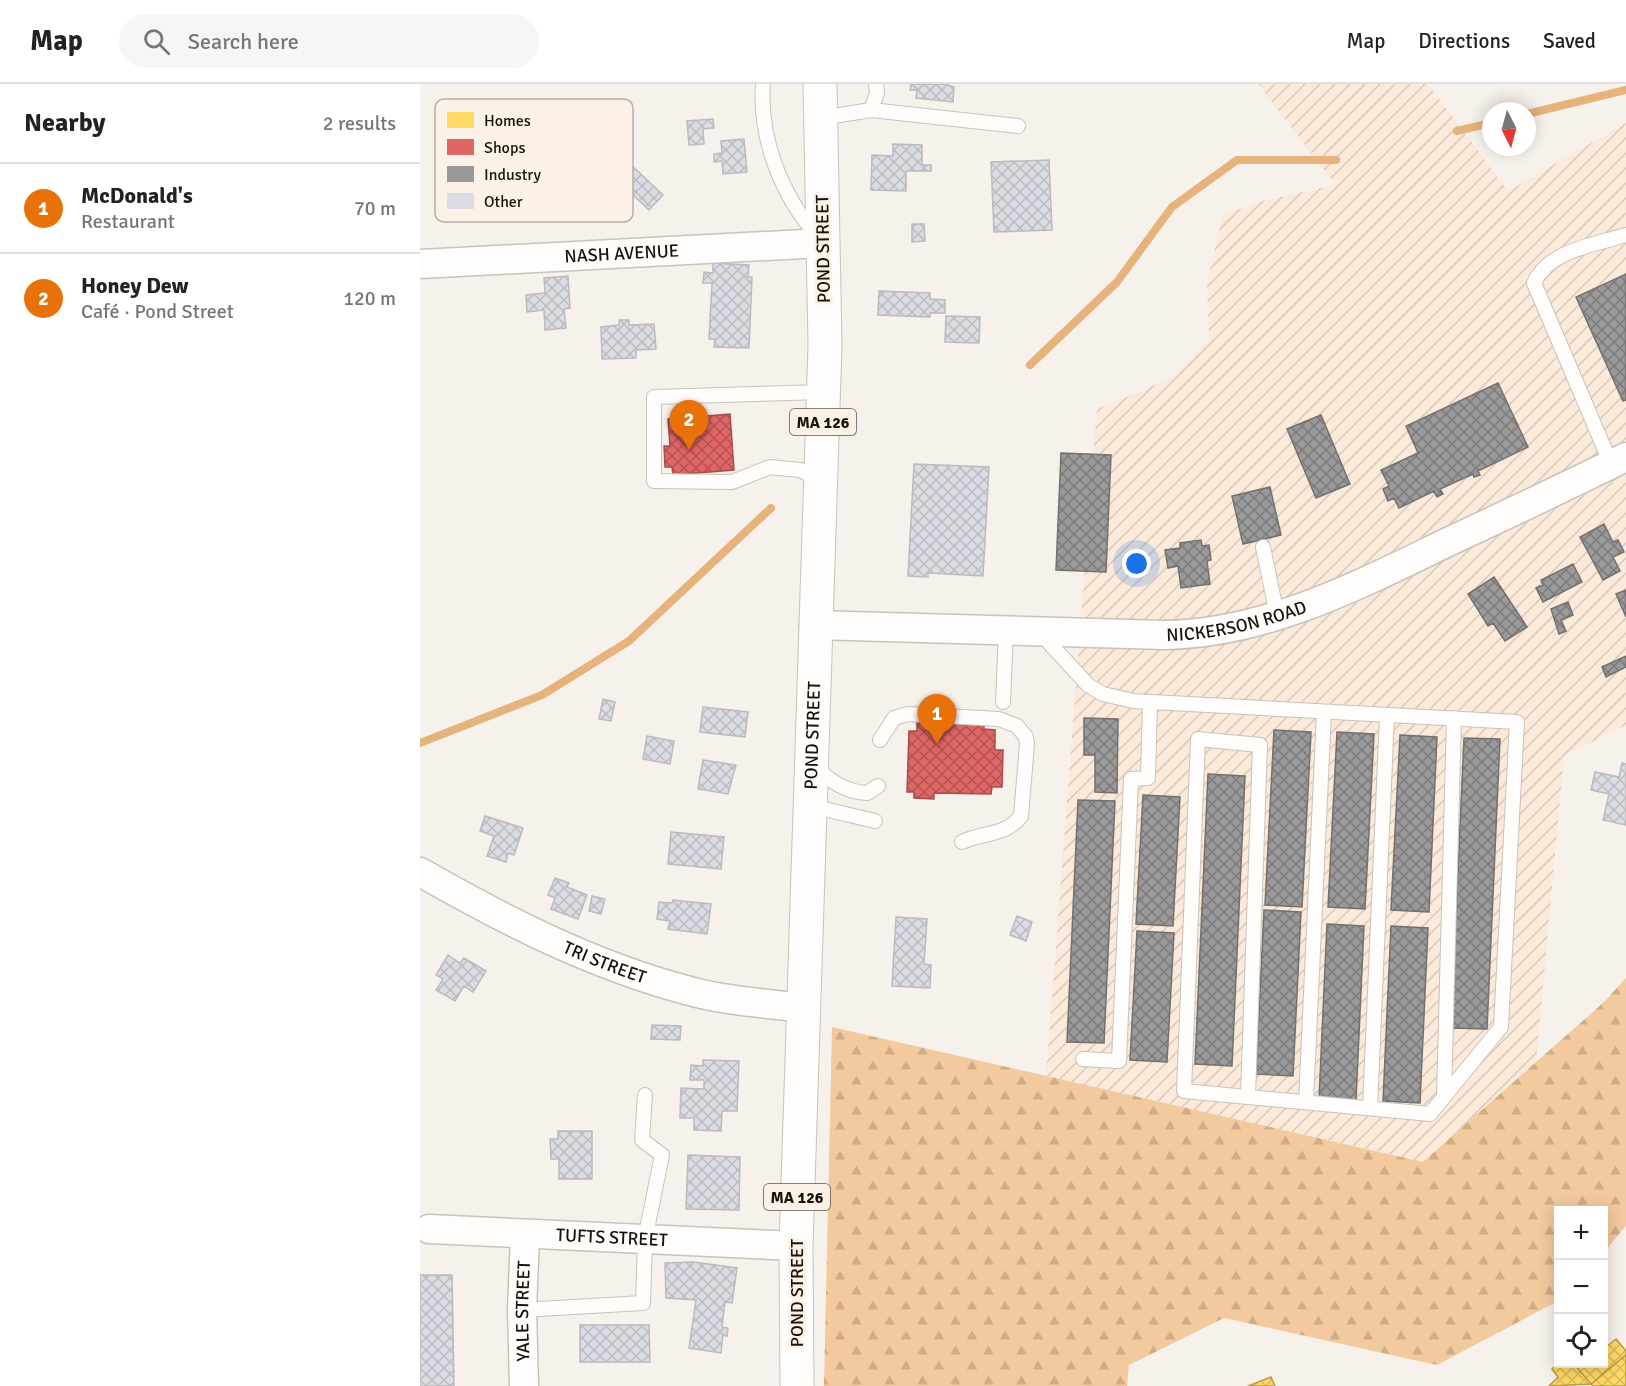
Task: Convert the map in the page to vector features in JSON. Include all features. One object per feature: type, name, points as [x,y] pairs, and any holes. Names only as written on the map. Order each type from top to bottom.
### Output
[{"type":"main road","name":"POND STREET","points":[[797,1386],[796,1246],[808,806],[823,392],[820,84]]},
{"type":"street","name":"NASH AVENUE","points":[[420,264],[823,243]]},
{"type":"street","name":"NICKERSON ROAD","points":[[814,625],[1195,635],[1301,608],[1388,571],[1618,460]]},
{"type":"street","name":"TRI STREET","points":[[420,872],[470,900],[565,946],[642,977],[724,999],[803,1008]]},
{"type":"street","name":"TUFTS STREET","points":[[429,1229],[525,1236],[796,1246]]},
{"type":"street","name":"YALE STREET","points":[[524,1386],[522,1310],[525,1236]]},
{"type":"lane","points":[[764,84],[763,113],[770,149],[784,188],[801,217],[823,243]]},
{"type":"lane","points":[[871,110],[877,93],[876,84]]},
{"type":"lane","points":[[821,118],[871,110],[1018,126]]},
{"type":"lane","points":[[1618,460],[1534,283],[1540,268],[1556,258],[1626,235]]},
{"type":"lane","points":[[821,480],[800,470],[770,467],[732,482],[654,481],[654,397],[823,392]]},
{"type":"lane","points":[[1263,548],[1277,615]]},
{"type":"lane","points":[[1003,702],[1006,630]]},
{"type":"lane","points":[[1040,632],[1088,685],[1103,694],[1150,703],[1517,722],[1501,1027],[1430,1114],[1184,1090],[1198,739],[1260,745],[1248,1096]]},
{"type":"lane","points":[[1083,1059],[1119,1061],[1131,779],[1148,778],[1150,703]]},
{"type":"lane","points":[[1306,1102],[1324,712]]},
{"type":"lane","points":[[880,740],[888,723],[894,718],[908,714],[999,719],[1017,726],[1022,731],[1027,744],[1021,816],[1004,830],[962,842]]},
{"type":"lane","points":[[1370,1108],[1387,715]]},
{"type":"lane","points":[[1444,1096],[1454,718]]},
{"type":"lane","points":[[810,760],[831,780],[850,790],[867,793],[878,786]]},
{"type":"lane","points":[[808,806],[875,821]]},
{"type":"lane","points":[[522,1310],[643,1303],[645,1239],[662,1155],[642,1140],[645,1095]]},
{"type":"shaded area","points":[[1258,84],[1428,84],[1508,191],[1626,123],[1626,725],[1564,756],[1536,1062],[1424,1162],[1046,1076],[1097,409],[1174,377],[1209,339],[1207,282],[1223,215],[1262,201],[1336,185]]},
{"type":"green space","points":[[1626,978],[1626,1226],[1608,1247],[1608,1206],[1554,1206],[1554,1303],[1437,1365],[1224,1318],[1129,1365],[1127,1386],[824,1386],[832,1027],[1423,1162],[1603,1003]]},
{"type":"building: Homes","points":[[1616,1339],[1626,1351],[1626,1355],[1591,1384],[1577,1368],[1608,1368],[1608,1345]]},
{"type":"building: Homes","points":[[1626,1355],[1626,1386],[1593,1386],[1591,1384]]},
{"type":"building: Homes","points":[[1554,1367],[1577,1368],[1591,1384],[1549,1386],[1558,1377],[1552,1369]]},
{"type":"building: Homes","points":[[1271,1377],[1275,1386],[1248,1386]]},
{"type":"building: Shops","points":[[730,414],[734,470],[673,475],[672,467],[665,467],[664,446],[670,446],[668,419]]},
{"type":"building: Shops","points":[[932,720],[984,722],[984,729],[995,730],[995,750],[1003,750],[1002,787],[992,787],[991,794],[934,793],[934,799],[914,798],[914,792],[907,792],[909,731],[917,731],[917,723],[932,724]]},
{"type":"building: Industry","points":[[1626,274],[1626,400],[1623,401],[1576,297]]},
{"type":"building: Industry","points":[[1498,383],[1528,447],[1478,471],[1480,475],[1474,477],[1473,474],[1440,489],[1443,494],[1437,497],[1434,491],[1399,508],[1394,498],[1388,501],[1383,489],[1389,486],[1381,470],[1418,453],[1406,426]]},
{"type":"building: Industry","points":[[1321,415],[1350,484],[1316,498],[1287,429]]},
{"type":"building: Industry","points":[[1061,453],[1111,455],[1106,572],[1056,570]]},
{"type":"building: Industry","points":[[1270,487],[1281,535],[1243,544],[1232,496]]},
{"type":"building: Industry","points":[[1604,524],[1613,542],[1618,540],[1624,552],[1613,557],[1620,571],[1603,580],[1580,537]]},
{"type":"building: Industry","points":[[1201,540],[1202,546],[1209,545],[1211,560],[1207,561],[1210,584],[1181,588],[1178,566],[1168,568],[1165,550],[1180,548],[1180,543]]},
{"type":"building: Industry","points":[[1573,564],[1582,582],[1543,602],[1536,588],[1543,585],[1541,580]]},
{"type":"building: Industry","points":[[1494,577],[1527,627],[1505,641],[1493,623],[1488,626],[1468,594]]},
{"type":"building: Industry","points":[[1626,590],[1626,617],[1616,594]]},
{"type":"building: Industry","points":[[1568,602],[1573,615],[1561,620],[1566,631],[1559,634],[1551,609]]},
{"type":"building: Industry","points":[[1626,656],[1626,667],[1606,677],[1602,667]]},
{"type":"building: Industry","points":[[1084,718],[1118,719],[1117,793],[1095,792],[1095,755],[1084,755]]},
{"type":"building: Industry","points":[[1274,730],[1311,732],[1302,907],[1265,905]]},
{"type":"building: Industry","points":[[1337,732],[1374,734],[1365,909],[1328,907]]},
{"type":"building: Industry","points":[[1400,735],[1437,737],[1429,912],[1391,910]]},
{"type":"building: Industry","points":[[1464,738],[1500,739],[1487,1029],[1451,1028]]},
{"type":"building: Industry","points":[[1208,774],[1245,776],[1232,1066],[1195,1064]]},
{"type":"building: Industry","points":[[1143,795],[1180,797],[1173,926],[1136,924]]},
{"type":"building: Industry","points":[[1078,800],[1115,801],[1104,1043],[1067,1042]]},
{"type":"building: Industry","points":[[1264,910],[1301,912],[1293,1076],[1256,1074]]},
{"type":"building: Industry","points":[[1327,924],[1364,926],[1356,1100],[1319,1099]]},
{"type":"building: Industry","points":[[1391,926],[1428,928],[1420,1103],[1383,1101]]},
{"type":"building: Industry","points":[[1137,931],[1174,933],[1167,1062],[1130,1060]]},
{"type":"building: Other","points":[[911,84],[945,84],[954,87],[953,102],[916,98],[917,90],[910,90]]},
{"type":"building: Other","points":[[713,119],[714,128],[703,129],[704,144],[689,145],[687,121]]},
{"type":"building: Other","points":[[744,139],[747,172],[723,174],[722,161],[714,162],[714,154],[722,153],[721,141]]},
{"type":"building: Other","points":[[893,144],[922,145],[922,165],[931,165],[931,171],[906,171],[906,191],[871,190],[872,155],[893,156]]},
{"type":"building: Other","points":[[1049,160],[1052,230],[994,232],[991,162]]},
{"type":"building: Other","points":[[633,167],[663,195],[649,210],[633,195]]},
{"type":"building: Other","points":[[912,224],[924,224],[925,241],[912,242]]},
{"type":"building: Other","points":[[713,263],[749,265],[748,277],[752,277],[749,348],[714,347],[715,339],[709,339],[712,283],[703,283],[704,272],[713,273]]},
{"type":"building: Other","points":[[568,276],[570,308],[564,309],[566,328],[545,330],[544,310],[527,312],[526,295],[545,293],[544,278]]},
{"type":"building: Other","points":[[879,291],[930,293],[930,299],[945,300],[945,313],[930,313],[930,317],[878,315]]},
{"type":"building: Other","points":[[946,316],[980,317],[979,343],[945,342]]},
{"type":"building: Other","points":[[619,320],[629,320],[629,325],[654,324],[656,349],[636,350],[636,358],[602,359],[601,327],[619,325]]},
{"type":"building: Other","points":[[914,464],[989,467],[983,576],[928,573],[928,577],[908,576]]},
{"type":"building: Other","points":[[603,699],[615,702],[611,721],[599,719]]},
{"type":"building: Other","points":[[703,707],[748,712],[745,737],[700,732]]},
{"type":"building: Other","points":[[647,736],[674,741],[670,764],[643,759]]},
{"type":"building: Other","points":[[703,760],[736,765],[728,794],[698,789]]},
{"type":"building: Other","points":[[1622,763],[1626,764],[1626,825],[1603,820],[1609,794],[1591,790],[1595,772],[1619,777]]},
{"type":"building: Other","points":[[485,816],[523,828],[514,855],[508,853],[506,862],[487,856],[494,836],[480,831]]},
{"type":"building: Other","points":[[671,832],[724,837],[721,869],[668,864]]},
{"type":"building: Other","points":[[555,878],[569,883],[567,887],[587,895],[578,919],[551,909],[555,898],[548,895]]},
{"type":"building: Other","points":[[592,896],[605,899],[601,914],[589,911]]},
{"type":"building: Other","points":[[673,900],[711,904],[707,934],[668,929],[670,921],[657,919],[659,902],[672,903]]},
{"type":"building: Other","points":[[1017,916],[1032,922],[1026,941],[1010,935]]},
{"type":"building: Other","points":[[896,917],[927,919],[924,964],[931,965],[930,988],[892,986]]},
{"type":"building: Other","points":[[448,955],[460,963],[464,958],[486,971],[473,992],[464,986],[455,1001],[436,990],[443,979],[436,975]]},
{"type":"building: Other","points":[[652,1025],[681,1026],[680,1040],[651,1039]]},
{"type":"building: Other","points":[[703,1060],[739,1061],[737,1111],[722,1111],[721,1131],[694,1130],[694,1118],[680,1118],[681,1088],[704,1089],[704,1080],[690,1080],[691,1065],[703,1066]]},
{"type":"building: Other","points":[[558,1131],[592,1131],[592,1179],[559,1179],[559,1159],[551,1159],[550,1139],[558,1139]]},
{"type":"building: Other","points":[[688,1155],[740,1157],[739,1210],[686,1209]]},
{"type":"building: Other","points":[[694,1262],[737,1268],[732,1303],[725,1302],[722,1327],[728,1328],[727,1336],[723,1335],[721,1353],[689,1348],[696,1300],[666,1298],[665,1263]]},
{"type":"building: Other","points":[[420,1275],[452,1275],[454,1386],[420,1386]]},
{"type":"building: Other","points":[[580,1325],[649,1325],[650,1362],[580,1362]]},
{"type":"waterway","points":[[1536,112],[1626,90]]},
{"type":"waterway","points":[[1457,131],[1482,125]]},
{"type":"waterway","points":[[1030,365],[1117,282],[1172,207],[1237,160],[1336,160]]},
{"type":"waterway","points":[[420,743],[542,695],[629,641],[771,508]]},
{"type":"place","name":"Honey Dew","points":[[689,450]]},
{"type":"place","name":"McDonald's","points":[[937,744]]}]
